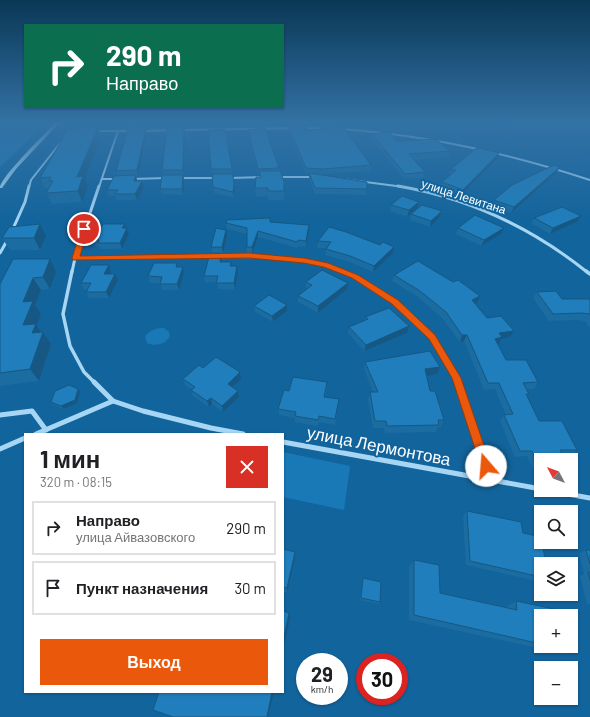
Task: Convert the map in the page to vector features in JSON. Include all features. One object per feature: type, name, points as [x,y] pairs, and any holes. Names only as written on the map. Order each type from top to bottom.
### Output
[{"type":"street","points":[[0,188],[27,155]]},
{"type":"street","points":[[0,253],[17,222],[25,202],[31,180],[50,155]]},
{"type":"street","points":[[110,155],[75,258],[63,314],[70,346],[84,372],[113,400],[143,411],[238,433]]},
{"type":"street","points":[[512,155],[547,165],[590,180]]},
{"type":"street","points":[[272,177],[314,176]]},
{"type":"street","points":[[227,178],[264,177]]},
{"type":"street","name":"улица Левитана","points":[[329,177],[396,184],[470,204],[508,220],[553,245],[590,274]]},
{"type":"street","points":[[125,179],[219,178]]},
{"type":"street","points":[[102,179],[117,179]]},
{"type":"street","points":[[75,258],[249,256],[311,262],[326,265],[355,276],[395,302],[432,337],[456,378],[491,481]]},
{"type":"street","points":[[38,433],[113,400]]},
{"type":"street","points":[[0,415],[32,411],[46,430]]},
{"type":"street","points":[[0,449],[24,438]]},
{"type":"street","name":"улица Лермонтова","points":[[284,442],[534,488]]},
{"type":"street","points":[[578,496],[590,498]]},
{"type":"shaded area","points":[[0,155],[12,155],[0,167]]},
{"type":"shaded area","points":[[164,328],[169,332],[170,336],[166,341],[157,345],[147,343],[145,337],[151,331]]},
{"type":"shaded area","points":[[284,452],[350,466],[344,510],[284,497]]},
{"type":"building","points":[[53,155],[86,155],[77,177],[83,176],[78,191],[46,193],[53,181],[49,181],[51,177],[40,178]]},
{"type":"building","points":[[120,155],[140,155],[137,170],[116,171]]},
{"type":"building","points":[[164,155],[183,155],[183,170],[162,170]]},
{"type":"building","points":[[210,155],[230,155],[232,169],[211,169]]},
{"type":"building","points":[[255,155],[275,155],[279,168],[258,169]]},
{"type":"building","points":[[301,155],[364,155],[371,165],[323,169],[306,168]]},
{"type":"building","points":[[390,155],[410,155],[425,172],[405,174]]},
{"type":"building","points":[[467,155],[497,155],[463,190],[442,182],[456,170],[450,170]]},
{"type":"building","points":[[554,165],[560,167],[514,207],[494,200],[512,185]]},
{"type":"building","points":[[259,171],[280,171],[284,181],[284,191],[268,191],[268,188],[255,188],[256,177],[261,177]]},
{"type":"building","points":[[309,173],[367,182],[367,189],[315,188]]},
{"type":"building","points":[[212,174],[233,174],[233,192],[213,187]]},
{"type":"building","points":[[136,175],[134,181],[142,181],[135,194],[115,194],[118,190],[107,190],[114,176]]},
{"type":"building","points":[[162,175],[183,175],[182,189],[160,189]]},
{"type":"building","points":[[402,196],[419,202],[409,210],[391,205]]},
{"type":"building","points":[[422,205],[442,211],[431,221],[411,214]]},
{"type":"building","points":[[562,207],[581,216],[553,228],[534,218]]},
{"type":"building","points":[[475,215],[504,228],[484,240],[458,228]]},
{"type":"building","points":[[270,218],[270,222],[309,225],[306,241],[298,240],[297,242],[258,231],[252,247],[247,247],[247,228],[226,223],[227,220]]},
{"type":"building","points":[[40,224],[34,238],[2,238],[9,227]]},
{"type":"building","points":[[103,224],[125,224],[122,228],[127,228],[120,243],[98,243],[99,240],[93,240]]},
{"type":"building","points":[[329,227],[380,245],[383,242],[394,247],[374,266],[350,256],[326,249],[331,242],[318,241]]},
{"type":"building","points":[[216,228],[226,230],[222,247],[211,247]]},
{"type":"building","points":[[210,253],[221,253],[220,262],[231,262],[230,266],[237,266],[234,283],[216,283],[218,276],[204,276]]},
{"type":"building","points":[[13,259],[50,259],[43,277],[33,278],[23,302],[33,301],[23,325],[36,324],[32,333],[43,332],[30,369],[0,373],[0,284]]},
{"type":"building","points":[[418,261],[453,282],[458,280],[480,296],[472,300],[487,318],[501,316],[514,331],[499,333],[502,337],[495,339],[506,360],[526,360],[538,382],[523,383],[529,394],[526,394],[539,421],[562,421],[577,450],[560,450],[562,453],[534,453],[534,455],[532,451],[520,451],[504,415],[513,414],[499,383],[488,383],[467,335],[462,335],[446,312],[420,291],[394,275]]},
{"type":"building","points":[[154,263],[177,263],[176,267],[183,267],[177,284],[160,284],[162,277],[148,276]]},
{"type":"building","points":[[91,265],[109,265],[104,274],[115,274],[106,292],[86,292],[91,283],[81,283]]},
{"type":"building","points":[[322,270],[348,283],[318,306],[298,296],[312,285],[306,282]]},
{"type":"building","points":[[556,291],[562,299],[590,299],[590,314],[553,314],[537,292]]},
{"type":"building","points":[[269,295],[287,305],[272,316],[254,306]]},
{"type":"building","points":[[389,308],[409,326],[366,345],[349,327],[368,319],[365,317]]},
{"type":"building","points":[[430,351],[440,367],[425,369],[430,391],[435,391],[444,420],[438,420],[439,425],[387,426],[386,421],[375,421],[370,392],[378,392],[365,362]]},
{"type":"building","points":[[216,357],[240,372],[228,384],[238,391],[222,406],[211,398],[207,401],[191,390],[195,387],[183,379],[199,365],[203,368]]},
{"type":"building","points":[[293,377],[327,382],[324,397],[339,399],[335,419],[319,416],[318,420],[295,416],[296,412],[278,409],[284,390],[289,391]]},
{"type":"building","points":[[69,385],[78,389],[75,400],[61,406],[51,402],[55,391]]},
{"type":"building","points":[[467,511],[521,522],[523,533],[534,535],[534,549],[543,549],[545,557],[534,557],[534,575],[470,561]]},
{"type":"building","points":[[284,549],[295,552],[287,588],[284,587]]},
{"type":"building","points":[[586,550],[590,550],[590,564]]},
{"type":"building","points":[[414,560],[439,565],[440,593],[517,610],[516,601],[554,609],[534,609],[534,642],[414,615]]},
{"type":"building","points":[[363,578],[381,582],[380,602],[361,598]]},
{"type":"building","points":[[284,611],[289,613],[284,637]]},
{"type":"building","points":[[159,693],[272,693],[267,717],[173,717],[153,710]]},
{"type":"route","points":[[84,229],[75,258],[249,256],[304,260],[326,265],[355,276],[372,286],[395,302],[432,337],[456,378],[486,466]]}]
